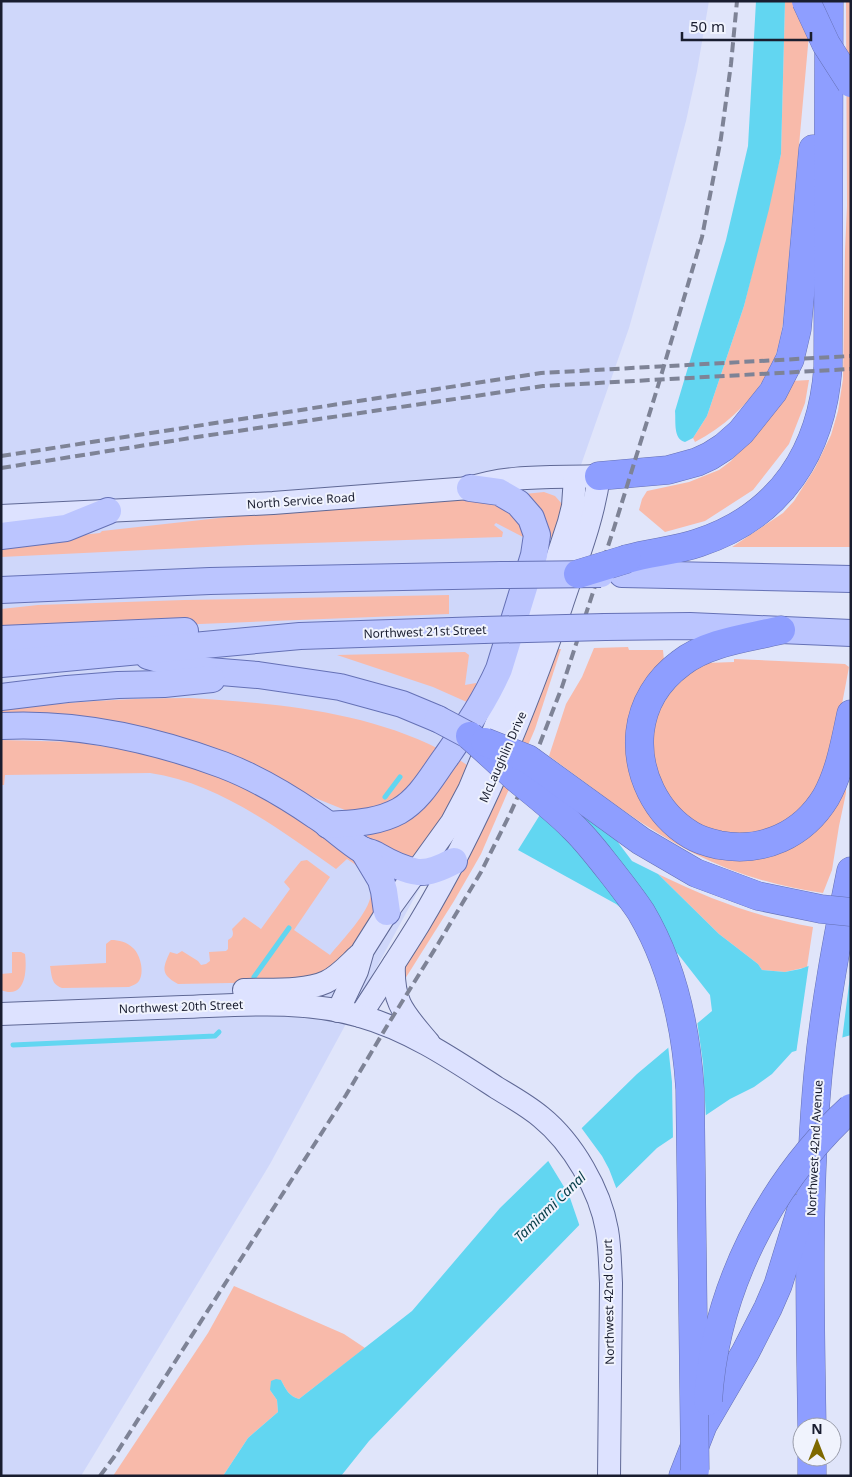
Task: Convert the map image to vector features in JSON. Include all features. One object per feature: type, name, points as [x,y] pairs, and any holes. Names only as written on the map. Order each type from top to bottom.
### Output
[{"type":"highway","points":[[806,1],[826,44],[841,85]]},
{"type":"highway","points":[[578,574],[625,566],[648,553],[691,546],[740,525],[765,505],[787,483],[810,446],[823,409],[828,367],[841,85],[830,1]]},
{"type":"highway","points":[[587,477],[668,470],[697,462],[710,456],[724,448],[741,432],[762,407],[776,386],[790,359],[796,338],[815,127],[841,85]]},
{"type":"highway","points":[[781,630],[732,641],[696,654],[681,662],[654,692],[642,722],[640,758],[643,774],[650,790],[665,813],[692,836],[715,844],[745,847],[766,844],[783,838],[802,826],[825,799],[839,765],[851,714]]},
{"type":"highway","points":[[470,736],[528,759],[627,831],[696,873],[758,896],[821,909],[851,912]]},
{"type":"highway","points":[[470,736],[572,826],[603,862],[641,912],[656,940],[672,983],[686,1042],[690,1089],[691,1474]]},
{"type":"highway","name":"Northwest 42nd Avenue","points":[[812,1417],[810,1271],[812,1174],[818,1075],[829,981],[851,872]]},
{"type":"highway","points":[[691,1474],[708,1404],[718,1337],[728,1300],[749,1247],[767,1212],[788,1178],[818,1142],[851,1108]]},
{"type":"highway","points":[[691,1474],[704,1425],[745,1353],[778,1285],[812,1174]]},
{"type":"main road","points":[[328,824],[377,819],[399,811],[410,803],[426,785],[472,719],[491,687],[499,669],[534,554],[537,535],[531,518],[518,503],[499,492],[470,488]]},
{"type":"main road","points":[[1,536],[66,528],[108,511]]},
{"type":"main road","points":[[625,566],[843,578]]},
{"type":"main road","points":[[1,590],[210,581],[578,574]]},
{"type":"main road","points":[[1,595],[62,587]]},
{"type":"main road","name":"Northwest 21st Street","points":[[1,664],[300,636],[690,626],[842,633]]},
{"type":"main road","points":[[1,639],[231,629],[300,636]]},
{"type":"main road","points":[[138,652],[197,670],[258,675],[340,687],[368,694],[402,704],[438,719],[470,736]]},
{"type":"main road","points":[[1,697],[66,689],[164,684],[258,675]]},
{"type":"main road","points":[[1,726],[64,727],[89,730],[145,741],[190,754],[248,775],[289,798],[363,850],[374,853],[393,864],[416,872],[424,872],[435,870],[454,862]]},
{"type":"main road","points":[[363,850],[381,880],[387,912]]},
{"type":"street","name":"North Service Road","points":[[1,516],[273,503],[470,488],[488,482],[587,477]]},
{"type":"street","name":"McLaughlin Drive","points":[[349,1014],[394,964],[420,923],[454,862],[504,758],[531,692],[590,521],[587,477]]},
{"type":"street","name":"McLaughlin Drive","points":[[349,1014],[363,950],[460,807],[477,772],[514,684],[573,506],[587,477]]},
{"type":"street","points":[[155,1008],[178,992],[314,986],[326,982],[339,974],[363,950]]},
{"type":"street","points":[[394,964],[394,990],[400,1006],[433,1048]]},
{"type":"street","name":"Northwest 20th Street","points":[[1,1014],[264,1004],[305,1006],[349,1014]]},
{"type":"street","name":"Northwest 42nd Court","points":[[349,1014],[387,1026],[433,1048],[527,1106],[564,1140],[582,1166],[603,1215],[610,1262],[609,1476]]},
{"type":"shaded area","points":[[1,1],[709,1],[686,121],[629,328],[457,819],[270,1164],[81,1476],[1,1476]]},
{"type":"shaded area","points":[[785,1],[812,1],[781,336],[769,371],[752,395],[732,417],[695,442],[693,438],[707,416],[744,306],[781,154]]},
{"type":"shaded area","points":[[846,1],[851,1],[851,547],[732,547],[783,513],[794,501],[815,468],[831,435],[838,411],[843,379],[847,206]]},
{"type":"shaded area","points":[[809,380],[805,403],[789,444],[753,490],[705,521],[665,532],[639,510],[642,499],[647,491],[689,482],[719,470],[731,461],[784,400],[791,381]]},
{"type":"shaded area","points":[[544,492],[555,496],[562,504],[557,537],[546,538],[525,494]]},
{"type":"shaded area","points":[[489,498],[521,521],[525,538],[496,523],[494,525],[503,532],[502,537],[248,545],[1,557],[1,544],[100,533],[102,531],[237,516]]},
{"type":"shaded area","points":[[449,595],[449,614],[1,632],[1,609],[38,605]]},
{"type":"shaded area","points":[[628,647],[629,650],[663,650],[664,661],[634,776],[743,857],[846,785],[832,870],[823,893],[758,879],[726,868],[695,854],[638,821],[549,756],[566,704],[582,677],[594,648]]},
{"type":"shaded area","points":[[554,649],[561,649],[535,729],[481,854],[405,979],[399,978]]},
{"type":"shaded area","points":[[465,652],[469,655],[465,685],[476,683],[478,687],[469,703],[433,687],[337,655]]},
{"type":"shaded area","points":[[734,659],[845,664],[849,667],[832,757],[818,793],[776,829],[740,836],[706,829],[679,811],[656,775],[652,734],[658,713],[670,693],[688,674],[706,663],[734,662]]},
{"type":"shaded area","points":[[190,698],[285,706],[349,717],[410,736],[439,749],[400,798],[367,810],[345,810],[303,793],[1,718],[1,710],[25,707],[119,700]]},
{"type":"shaded area","points":[[1,740],[76,742],[170,757],[270,798],[369,870],[375,908],[371,919],[348,954],[328,973],[282,982],[178,984],[168,978],[165,971],[165,963],[170,952],[177,954],[182,951],[201,965],[206,964],[210,961],[209,952],[226,951],[228,949],[228,940],[233,934],[232,929],[244,917],[261,929],[290,889],[284,882],[301,861],[307,860],[330,877],[294,930],[330,955],[360,918],[369,901],[371,891],[365,871],[347,859],[336,869],[248,810],[224,797],[176,778],[150,773],[5,775],[4,785],[1,785]]},
{"type":"shaded area","points":[[458,759],[470,767],[455,799],[423,851],[409,861],[383,851],[367,836],[367,833]]},
{"type":"shaded area","points":[[658,874],[734,906],[771,918],[813,927],[807,967],[785,972],[762,970],[758,964],[719,934]]},
{"type":"shaded area","points":[[111,940],[126,943],[136,951],[142,968],[141,977],[137,983],[129,987],[62,988],[54,982],[50,966],[106,963],[106,944]]},
{"type":"shaded area","points":[[12,952],[25,954],[26,968],[20,987],[16,991],[9,992],[1,990],[1,974],[12,973]]},
{"type":"shaded area","points":[[234,1286],[344,1334],[365,1348],[299,1399],[288,1392],[281,1380],[270,1390],[277,1400],[278,1412],[248,1438],[223,1476],[113,1476],[208,1333]]},
{"type":"water","points":[[756,1],[785,1],[781,154],[744,306],[707,416],[693,438],[685,442],[677,434],[675,411],[726,240],[748,146]]},
{"type":"water","name":"Tamiami Canal","points":[[566,773],[632,861],[658,874],[719,934],[758,964],[762,970],[785,972],[800,969],[851,951],[851,1035],[792,1052],[772,1074],[754,1087],[730,1099],[657,1148],[590,1214],[369,1441],[341,1476],[223,1476],[248,1438],[278,1412],[277,1400],[270,1390],[271,1381],[281,1380],[288,1392],[299,1399],[412,1311],[500,1208],[637,1074],[712,1011],[710,995],[678,954],[616,904],[518,850]]},
{"type":"pier","points":[[851,948],[851,968],[842,1040],[796,1054],[809,963]]},
{"type":"pier","points":[[697,1021],[703,1063],[706,1119],[673,1140],[672,1082],[668,1045]]},
{"type":"pier","points":[[580,1126],[602,1156],[617,1190],[580,1227],[569,1195],[547,1159]]},
{"type":"waterway","points":[[385,797],[400,777]]},
{"type":"waterway","points":[[254,977],[289,928]]},
{"type":"waterway","points":[[13,1045],[215,1036],[219,1032]]},
{"type":"railway","points":[[100,1476],[346,1095],[481,872],[528,774],[562,687],[614,528],[702,237],[721,138],[737,1]]},
{"type":"railway","points":[[1,456],[541,373],[851,356]]},
{"type":"railway","points":[[1,468],[543,386],[851,369]]}]
